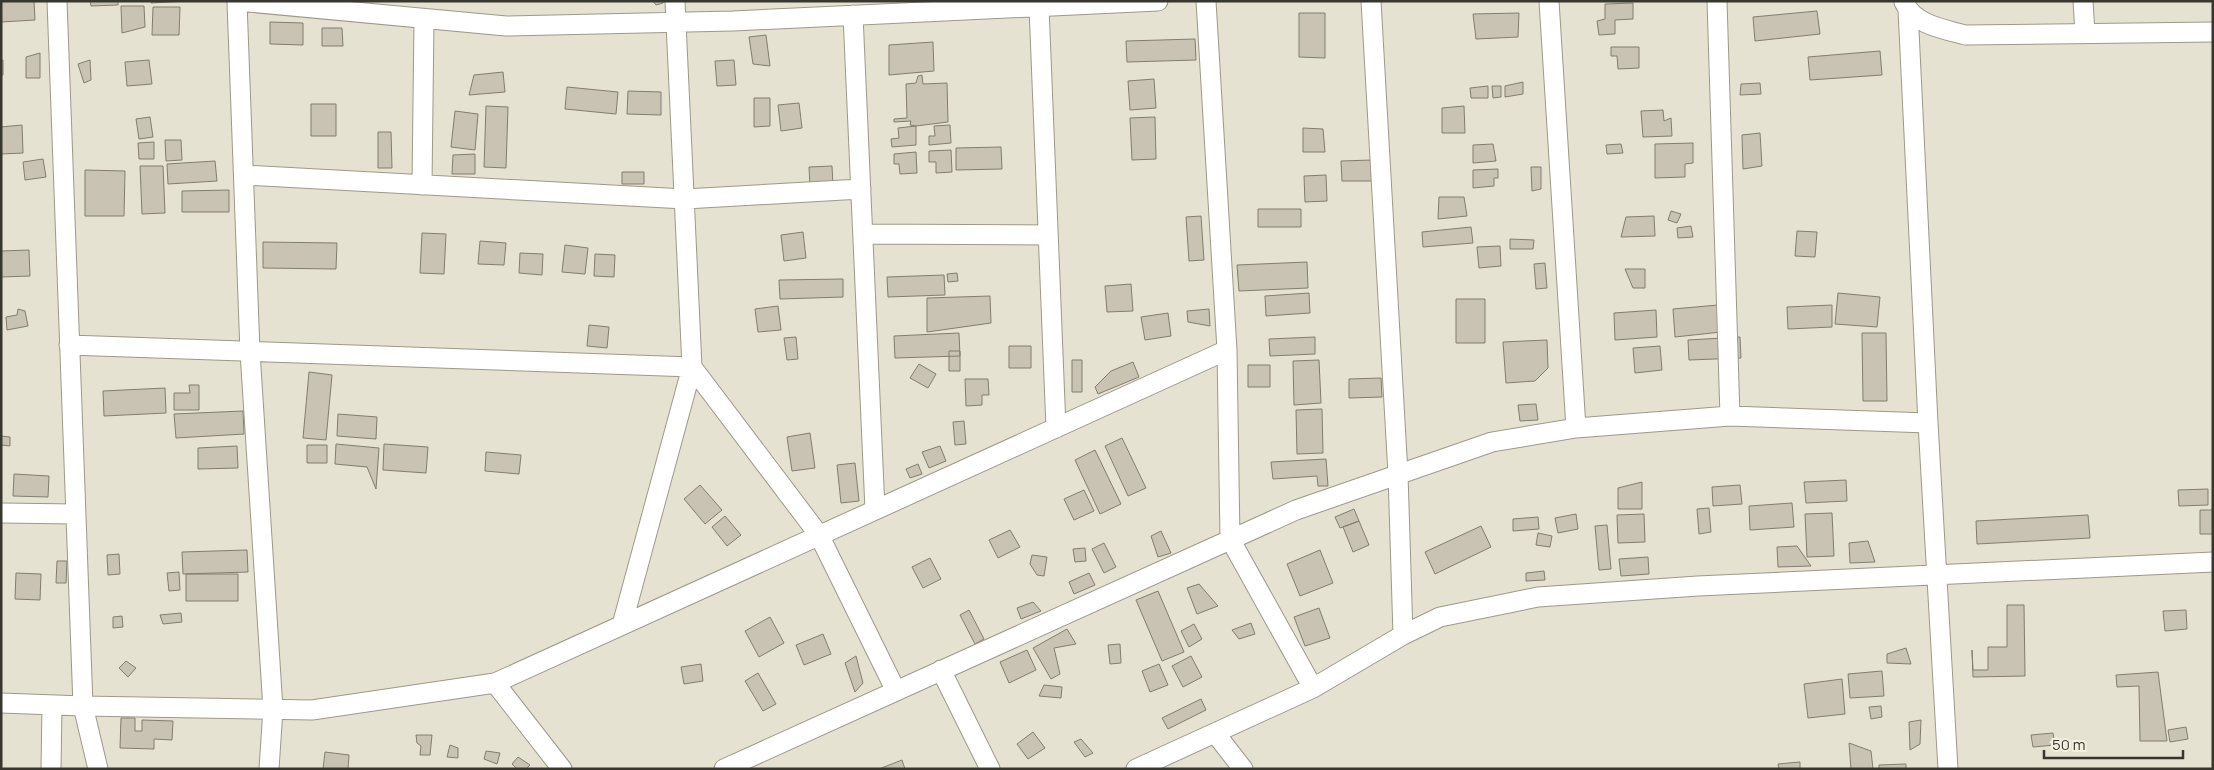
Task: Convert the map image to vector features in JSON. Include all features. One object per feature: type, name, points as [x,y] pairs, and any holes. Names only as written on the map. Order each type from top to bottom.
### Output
[{"type":"street","points":[[57,1],[83,706],[98,769]]},
{"type":"street","points":[[269,769],[273,709],[250,352],[237,1],[506,26],[676,22],[1158,1]]},
{"type":"street","points":[[622,625],[692,367],[675,1]]},
{"type":"street","points":[[1206,1],[1227,350],[1230,540],[1313,688]]},
{"type":"street","points":[[1371,1],[1398,474],[1403,635]]},
{"type":"street","points":[[1549,1],[1576,428]]},
{"type":"street","points":[[1716,1],[1730,416]]},
{"type":"street","points":[[2084,1],[2085,34]]},
{"type":"street","points":[[1906,6],[1932,26],[1965,35],[2213,32]]},
{"type":"street","points":[[1906,6],[1948,769]]},
{"type":"street","points":[[1039,7],[1056,428]]},
{"type":"street","points":[[852,15],[876,510]]},
{"type":"street","points":[[422,185],[424,19]]},
{"type":"street","points":[[244,175],[685,199],[861,190]]},
{"type":"street","points":[[863,234],[1048,235]]},
{"type":"street","points":[[70,346],[692,367]]},
{"type":"street","points":[[1,703],[312,710],[495,682],[1227,350]]},
{"type":"street","points":[[692,367],[819,536],[896,691]]},
{"type":"street","points":[[724,769],[1296,510],[1492,442],[1576,428],[1730,416],[1928,423]]},
{"type":"street","points":[[1,513],[76,514]]},
{"type":"street","points":[[1136,769],[1313,688],[1403,635],[1440,617],[1538,597],[1698,586],[2213,562]]},
{"type":"street","points":[[941,670],[990,769]]},
{"type":"street","points":[[495,682],[562,769]]},
{"type":"street","points":[[52,705],[52,769]]},
{"type":"street","points":[[1215,732],[1243,769]]},
{"type":"building","points":[[1,1],[34,1],[35,20],[1,22]]},
{"type":"building","points":[[90,1],[118,1],[118,5],[91,6]]},
{"type":"building","points":[[151,1],[186,1],[151,3]]},
{"type":"building","points":[[653,1],[663,1],[663,3],[656,5]]},
{"type":"building","points":[[1633,3],[1633,19],[1615,20],[1615,34],[1599,35],[1597,21],[1605,19],[1605,4]]},
{"type":"building","points":[[121,6],[144,6],[145,27],[122,33]]},
{"type":"building","points":[[153,7],[180,7],[179,35],[152,35]]},
{"type":"building","points":[[1817,11],[1820,34],[1755,41],[1753,17]]},
{"type":"building","points":[[1299,13],[1325,13],[1325,58],[1299,57]]},
{"type":"building","points":[[1519,13],[1518,37],[1476,39],[1473,14]]},
{"type":"building","points":[[270,22],[303,23],[303,45],[270,44]]},
{"type":"building","points":[[322,28],[342,28],[343,46],[322,46]]},
{"type":"building","points":[[766,35],[770,66],[753,64],[749,37]]},
{"type":"building","points":[[1195,39],[1196,60],[1127,62],[1126,41]]},
{"type":"building","points":[[933,42],[934,71],[889,75],[889,45]]},
{"type":"building","points":[[1611,47],[1639,47],[1639,68],[1618,69],[1617,56],[1611,56]]},
{"type":"building","points":[[1880,51],[1882,75],[1810,80],[1808,57]]},
{"type":"building","points":[[40,53],[40,78],[26,78],[26,57]]},
{"type":"building","points":[[3,60],[3,75],[1,75],[1,61]]},
{"type":"building","points":[[90,60],[91,80],[84,83],[78,64]]},
{"type":"building","points":[[149,60],[152,84],[127,86],[125,62]]},
{"type":"building","points":[[734,60],[736,85],[717,86],[715,61]]},
{"type":"building","points":[[503,72],[505,92],[469,95],[474,75]]},
{"type":"building","points":[[922,75],[923,84],[947,83],[948,122],[916,126],[910,125],[911,121],[894,122],[894,119],[907,118],[906,84],[916,83],[918,76]]},
{"type":"building","points":[[1154,79],[1156,108],[1130,110],[1128,81]]},
{"type":"building","points":[[1523,82],[1523,94],[1505,97],[1505,86]]},
{"type":"building","points":[[1760,83],[1761,94],[1740,95],[1741,84]]},
{"type":"building","points":[[1488,86],[1488,98],[1471,98],[1470,88]]},
{"type":"building","points":[[1492,86],[1501,86],[1501,97],[1493,98]]},
{"type":"building","points":[[567,87],[618,92],[616,114],[565,109]]},
{"type":"building","points":[[628,91],[661,92],[661,115],[627,114]]},
{"type":"building","points":[[754,98],[770,98],[770,126],[754,127]]},
{"type":"building","points":[[799,103],[802,128],[781,131],[778,105]]},
{"type":"building","points":[[311,104],[336,104],[336,136],[311,136]]},
{"type":"building","points":[[486,106],[508,107],[506,168],[484,167]]},
{"type":"building","points":[[1464,106],[1465,133],[1442,133],[1442,108]]},
{"type":"building","points":[[1663,110],[1664,121],[1671,118],[1672,136],[1643,137],[1641,111]]},
{"type":"building","points":[[455,111],[478,114],[475,150],[451,147]]},
{"type":"building","points":[[150,117],[153,137],[139,139],[136,119]]},
{"type":"building","points":[[1155,117],[1156,159],[1132,160],[1130,118]]},
{"type":"building","points":[[22,125],[23,153],[1,154],[1,127]]},
{"type":"building","points":[[950,125],[951,143],[929,145],[929,136],[935,136],[934,126]]},
{"type":"building","points":[[916,126],[916,145],[892,147],[891,139],[899,138],[898,128]]},
{"type":"building","points":[[1303,128],[1323,129],[1325,152],[1303,152]]},
{"type":"building","points":[[378,132],[391,132],[392,168],[378,168]]},
{"type":"building","points":[[1760,133],[1762,166],[1743,169],[1742,135]]},
{"type":"building","points":[[165,140],[181,140],[182,160],[166,161]]},
{"type":"building","points":[[154,142],[154,159],[139,159],[138,143]]},
{"type":"building","points":[[1693,143],[1693,163],[1685,164],[1685,177],[1655,178],[1655,144]]},
{"type":"building","points":[[1493,144],[1496,161],[1473,163],[1473,145]]},
{"type":"building","points":[[1621,144],[1623,153],[1607,154],[1606,145]]},
{"type":"building","points":[[1001,147],[1002,169],[956,170],[956,148]]},
{"type":"building","points":[[951,150],[952,172],[936,173],[936,162],[929,162],[929,151]]},
{"type":"building","points":[[916,152],[917,173],[900,174],[899,164],[894,164],[894,154]]},
{"type":"building","points":[[475,154],[475,174],[452,174],[453,155]]},
{"type":"building","points":[[43,159],[46,177],[25,180],[23,162]]},
{"type":"building","points":[[1372,160],[1372,181],[1342,181],[1341,161]]},
{"type":"building","points":[[215,161],[217,181],[168,184],[167,164]]},
{"type":"building","points":[[140,166],[163,166],[165,213],[142,214]]},
{"type":"building","points":[[832,166],[833,186],[810,187],[809,167]]},
{"type":"building","points":[[1531,167],[1541,167],[1541,189],[1532,191]]},
{"type":"building","points":[[1498,169],[1498,178],[1494,178],[1494,186],[1473,188],[1473,170]]},
{"type":"building","points":[[85,170],[125,171],[124,216],[85,216]]},
{"type":"building","points":[[622,172],[644,172],[644,184],[622,184]]},
{"type":"building","points":[[1326,175],[1327,201],[1305,202],[1304,176]]},
{"type":"building","points":[[229,190],[229,212],[182,212],[182,191]]},
{"type":"building","points":[[1439,197],[1464,197],[1467,216],[1438,219]]},
{"type":"building","points":[[1258,209],[1301,209],[1301,227],[1258,227]]},
{"type":"building","points":[[1671,211],[1681,214],[1677,223],[1668,220]]},
{"type":"building","points":[[1201,216],[1204,260],[1189,261],[1186,217]]},
{"type":"building","points":[[1654,216],[1655,236],[1621,237],[1626,217]]},
{"type":"building","points":[[1691,226],[1693,237],[1678,238],[1677,228]]},
{"type":"building","points":[[1471,227],[1473,243],[1423,247],[1422,232]]},
{"type":"building","points":[[1797,231],[1817,232],[1815,257],[1795,256]]},
{"type":"building","points":[[803,232],[806,258],[784,261],[781,235]]},
{"type":"building","points":[[422,233],[446,234],[444,274],[420,273]]},
{"type":"building","points":[[1510,239],[1534,240],[1533,249],[1510,249]]},
{"type":"building","points":[[480,241],[506,243],[504,265],[478,264]]},
{"type":"building","points":[[263,242],[337,243],[336,269],[263,268]]},
{"type":"building","points":[[565,245],[588,248],[585,274],[562,272]]},
{"type":"building","points":[[1500,246],[1501,266],[1479,268],[1477,247]]},
{"type":"building","points":[[29,250],[30,276],[1,277],[1,251]]},
{"type":"building","points":[[520,253],[543,254],[542,275],[519,273]]},
{"type":"building","points":[[595,254],[615,255],[614,277],[594,276]]},
{"type":"building","points":[[1307,262],[1308,288],[1239,291],[1237,265]]},
{"type":"building","points":[[1545,263],[1547,288],[1536,289],[1534,264]]},
{"type":"building","points":[[1625,269],[1645,269],[1645,288],[1633,288]]},
{"type":"building","points":[[957,273],[958,281],[948,282],[947,274]]},
{"type":"building","points":[[944,275],[945,295],[888,297],[887,277]]},
{"type":"building","points":[[843,279],[843,297],[780,299],[779,280]]},
{"type":"building","points":[[1131,284],[1133,311],[1107,312],[1105,286]]},
{"type":"building","points":[[1309,293],[1310,313],[1266,316],[1265,296]]},
{"type":"building","points":[[1838,293],[1880,297],[1877,327],[1835,324]]},
{"type":"building","points":[[990,296],[991,323],[927,332],[927,298]]},
{"type":"building","points":[[1456,299],[1485,299],[1485,343],[1456,343]]},
{"type":"building","points":[[1718,305],[1721,332],[1675,337],[1673,309]]},
{"type":"building","points":[[1832,305],[1832,327],[1788,329],[1787,307]]},
{"type":"building","points":[[778,306],[781,330],[758,332],[755,309]]},
{"type":"building","points":[[18,309],[25,311],[28,326],[7,330],[6,317],[17,315]]},
{"type":"building","points":[[1209,309],[1210,326],[1188,322],[1187,311]]},
{"type":"building","points":[[1656,310],[1657,337],[1615,340],[1614,313]]},
{"type":"building","points":[[1168,313],[1171,336],[1145,340],[1141,317]]},
{"type":"building","points":[[589,325],[609,327],[607,348],[587,346]]},
{"type":"building","points":[[959,333],[960,356],[895,358],[894,336]]},
{"type":"building","points":[[1862,333],[1886,333],[1887,401],[1863,401]]},
{"type":"building","points":[[796,337],[798,359],[787,360],[784,338]]},
{"type":"building","points":[[1315,337],[1315,354],[1270,356],[1269,339]]},
{"type":"building","points":[[1740,337],[1741,358],[1689,360],[1688,340]]},
{"type":"building","points":[[1547,340],[1548,368],[1535,381],[1506,383],[1503,342]]},
{"type":"building","points":[[1009,346],[1031,346],[1031,368],[1009,368]]},
{"type":"building","points":[[1660,346],[1662,370],[1635,373],[1633,348]]},
{"type":"building","points":[[949,351],[960,351],[960,371],[949,371]]},
{"type":"building","points":[[1072,360],[1082,360],[1082,392],[1072,392]]},
{"type":"building","points":[[1319,360],[1321,403],[1294,405],[1293,361]]},
{"type":"building","points":[[1133,362],[1139,377],[1098,394],[1095,387],[1111,371]]},
{"type":"building","points":[[919,364],[936,374],[928,388],[910,378]]},
{"type":"building","points":[[1248,365],[1270,365],[1270,387],[1248,387]]},
{"type":"building","points":[[309,372],[332,375],[326,440],[303,438]]},
{"type":"building","points":[[1381,378],[1382,397],[1349,398],[1349,379]]},
{"type":"building","points":[[965,379],[988,379],[989,395],[982,395],[982,405],[966,406]]},
{"type":"building","points":[[189,385],[199,385],[199,410],[174,410],[174,393],[190,393]]},
{"type":"building","points":[[165,388],[166,413],[104,416],[103,391]]},
{"type":"building","points":[[1536,404],[1538,420],[1520,421],[1518,405]]},
{"type":"building","points":[[1322,409],[1323,453],[1297,454],[1296,410]]},
{"type":"building","points":[[243,411],[244,434],[176,438],[174,414]]},
{"type":"building","points":[[338,414],[377,417],[376,439],[337,436]]},
{"type":"building","points":[[964,421],[966,444],[955,445],[953,422]]},
{"type":"building","points":[[810,433],[815,468],[792,471],[787,437]]},
{"type":"building","points":[[1,436],[10,437],[10,446],[1,445]]},
{"type":"building","points":[[1122,438],[1146,488],[1128,496],[1105,446]]},
{"type":"building","points":[[336,444],[379,448],[376,489],[367,467],[335,464]]},
{"type":"building","points":[[384,444],[428,447],[426,473],[383,470]]},
{"type":"building","points":[[307,445],[327,445],[327,463],[307,463]]},
{"type":"building","points":[[237,446],[238,468],[198,469],[198,448]]},
{"type":"building","points":[[940,446],[946,461],[929,468],[922,452]]},
{"type":"building","points":[[1095,450],[1121,504],[1100,514],[1075,460]]},
{"type":"building","points":[[486,452],[521,455],[519,474],[485,471]]},
{"type":"building","points":[[1326,459],[1328,486],[1318,486],[1317,476],[1273,479],[1271,462]]},
{"type":"building","points":[[855,463],[859,501],[841,503],[837,465]]},
{"type":"building","points":[[918,464],[922,474],[910,478],[906,469]]},
{"type":"building","points":[[14,474],[49,476],[48,497],[13,496]]},
{"type":"building","points":[[1846,480],[1847,501],[1806,503],[1804,482]]},
{"type":"building","points":[[1642,482],[1642,509],[1618,509],[1618,488]]},
{"type":"building","points":[[700,485],[722,510],[705,524],[684,499]]},
{"type":"building","points":[[1740,485],[1742,504],[1713,506],[1712,487]]},
{"type":"building","points":[[2208,489],[2208,505],[2179,506],[2178,490]]},
{"type":"building","points":[[1084,490],[1094,511],[1074,520],[1064,499]]},
{"type":"building","points":[[1792,503],[1794,527],[1750,530],[1749,506]]},
{"type":"building","points":[[1709,508],[1711,532],[1699,534],[1697,509]]},
{"type":"building","points":[[1354,509],[1359,521],[1340,528],[1335,517]]},
{"type":"building","points":[[2200,510],[2213,510],[2213,534],[2200,534]]},
{"type":"building","points":[[1832,513],[1834,556],[1807,557],[1805,514]]},
{"type":"building","points":[[1576,514],[1578,529],[1558,533],[1555,518]]},
{"type":"building","points":[[1644,514],[1645,542],[1618,543],[1617,515]]},
{"type":"building","points":[[2088,515],[2090,538],[1977,544],[1976,521]]},
{"type":"building","points":[[725,516],[741,535],[727,546],[712,527]]},
{"type":"building","points":[[1538,517],[1539,529],[1513,531],[1513,519]]},
{"type":"building","points":[[1359,521],[1369,545],[1353,552],[1343,527]]},
{"type":"building","points":[[1607,525],[1611,569],[1599,570],[1595,526]]},
{"type":"building","points":[[1481,526],[1491,547],[1435,574],[1425,552]]},
{"type":"building","points":[[1010,530],[1020,547],[998,558],[989,540]]},
{"type":"building","points":[[1161,531],[1171,553],[1158,557],[1151,536]]},
{"type":"building","points":[[1538,533],[1552,536],[1550,547],[1536,545]]},
{"type":"building","points":[[1868,541],[1875,562],[1850,563],[1849,543]]},
{"type":"building","points":[[1104,543],[1116,567],[1104,573],[1092,549]]},
{"type":"building","points":[[1797,546],[1811,566],[1778,567],[1777,547]]},
{"type":"building","points":[[1085,548],[1086,561],[1075,562],[1073,549]]},
{"type":"building","points":[[247,550],[248,572],[183,574],[182,552]]},
{"type":"building","points":[[1320,550],[1333,583],[1300,596],[1287,564]]},
{"type":"building","points":[[119,554],[120,574],[108,575],[107,555]]},
{"type":"building","points":[[1032,555],[1047,557],[1044,576],[1037,575],[1030,564]]},
{"type":"building","points":[[1648,557],[1649,574],[1621,576],[1619,559]]},
{"type":"building","points":[[930,558],[941,579],[923,588],[912,567]]},
{"type":"building","points":[[57,561],[67,561],[66,583],[56,583]]},
{"type":"building","points":[[1544,571],[1545,580],[1526,581],[1526,573]]},
{"type":"building","points":[[179,572],[180,590],[169,591],[167,573]]},
{"type":"building","points":[[16,573],[41,574],[40,600],[15,599]]},
{"type":"building","points":[[1089,573],[1095,585],[1074,594],[1069,582]]},
{"type":"building","points":[[186,574],[238,574],[238,601],[186,601]]},
{"type":"building","points":[[1199,584],[1218,606],[1197,614],[1187,588]]},
{"type":"building","points":[[1158,591],[1184,652],[1162,661],[1136,600]]},
{"type":"building","points":[[1033,602],[1041,611],[1021,619],[1017,608]]},
{"type":"building","points":[[2007,605],[2024,605],[2025,676],[1973,677],[1972,650],[1973,670],[1988,670],[1988,647],[2007,647]]},
{"type":"building","points":[[1319,608],[1330,638],[1305,646],[1294,617]]},
{"type":"building","points":[[969,610],[984,639],[975,644],[960,615]]},
{"type":"building","points":[[2186,610],[2187,629],[2165,631],[2163,611]]},
{"type":"building","points":[[181,613],[182,622],[163,624],[160,615]]},
{"type":"building","points":[[122,616],[123,627],[113,628],[113,617]]},
{"type":"building","points":[[770,617],[784,643],[759,657],[745,631]]},
{"type":"building","points":[[1251,623],[1255,634],[1239,639],[1232,630]]},
{"type":"building","points":[[1194,624],[1202,639],[1189,647],[1181,631]]},
{"type":"building","points":[[1067,629],[1076,644],[1054,648],[1060,674],[1051,679],[1033,648]]},
{"type":"building","points":[[823,634],[831,654],[804,665],[796,645]]},
{"type":"building","points":[[1120,644],[1121,663],[1110,664],[1108,645]]},
{"type":"building","points":[[1906,648],[1911,664],[1887,663],[1887,654]]},
{"type":"building","points":[[1027,650],[1036,670],[1009,683],[1000,662]]},
{"type":"building","points":[[856,656],[863,683],[855,692],[845,663]]},
{"type":"building","points":[[1191,656],[1202,677],[1183,687],[1172,666]]},
{"type":"building","points":[[126,661],[136,668],[128,677],[119,668]]},
{"type":"building","points":[[701,664],[703,681],[684,684],[681,667]]},
{"type":"building","points":[[1159,664],[1168,685],[1150,692],[1142,671]]},
{"type":"building","points":[[1882,671],[1884,696],[1850,698],[1848,674]]},
{"type":"building","points":[[2158,672],[2167,741],[2140,741],[2139,686],[2117,687],[2116,675]]},
{"type":"building","points":[[758,673],[776,704],[763,711],[745,681]]},
{"type":"building","points":[[1842,679],[1845,714],[1808,718],[1804,684]]},
{"type":"building","points":[[1044,685],[1062,687],[1061,698],[1039,696]]},
{"type":"building","points":[[1201,699],[1206,710],[1168,729],[1162,718]]},
{"type":"building","points":[[1881,706],[1882,717],[1871,719],[1869,707]]},
{"type":"building","points":[[121,718],[135,718],[135,731],[142,731],[142,720],[173,721],[172,740],[154,739],[154,749],[120,748]]},
{"type":"building","points":[[1921,720],[1920,744],[1910,750],[1909,722]]},
{"type":"building","points":[[2186,727],[2188,739],[2170,742],[2168,730]]},
{"type":"building","points":[[1033,732],[1045,748],[1028,759],[1017,744]]},
{"type":"building","points":[[2053,733],[2055,745],[2033,747],[2031,735]]},
{"type":"building","points":[[416,735],[432,735],[430,755],[420,755],[421,746],[417,743]]},
{"type":"building","points":[[1081,739],[1093,753],[1085,757],[1074,742]]},
{"type":"building","points":[[1849,743],[1871,751],[1873,769],[1851,769]]},
{"type":"building","points":[[450,745],[458,748],[458,758],[447,757]]},
{"type":"building","points":[[486,751],[500,753],[497,764],[484,759]]},
{"type":"building","points":[[325,752],[349,755],[348,769],[323,769]]},
{"type":"building","points":[[518,757],[530,765],[526,769],[517,769],[512,764]]},
{"type":"building","points":[[902,760],[905,769],[879,769]]},
{"type":"building","points":[[1800,762],[1800,769],[1779,769],[1778,764]]},
{"type":"building","points":[[1906,764],[1906,769],[1879,769],[1879,765]]}]
